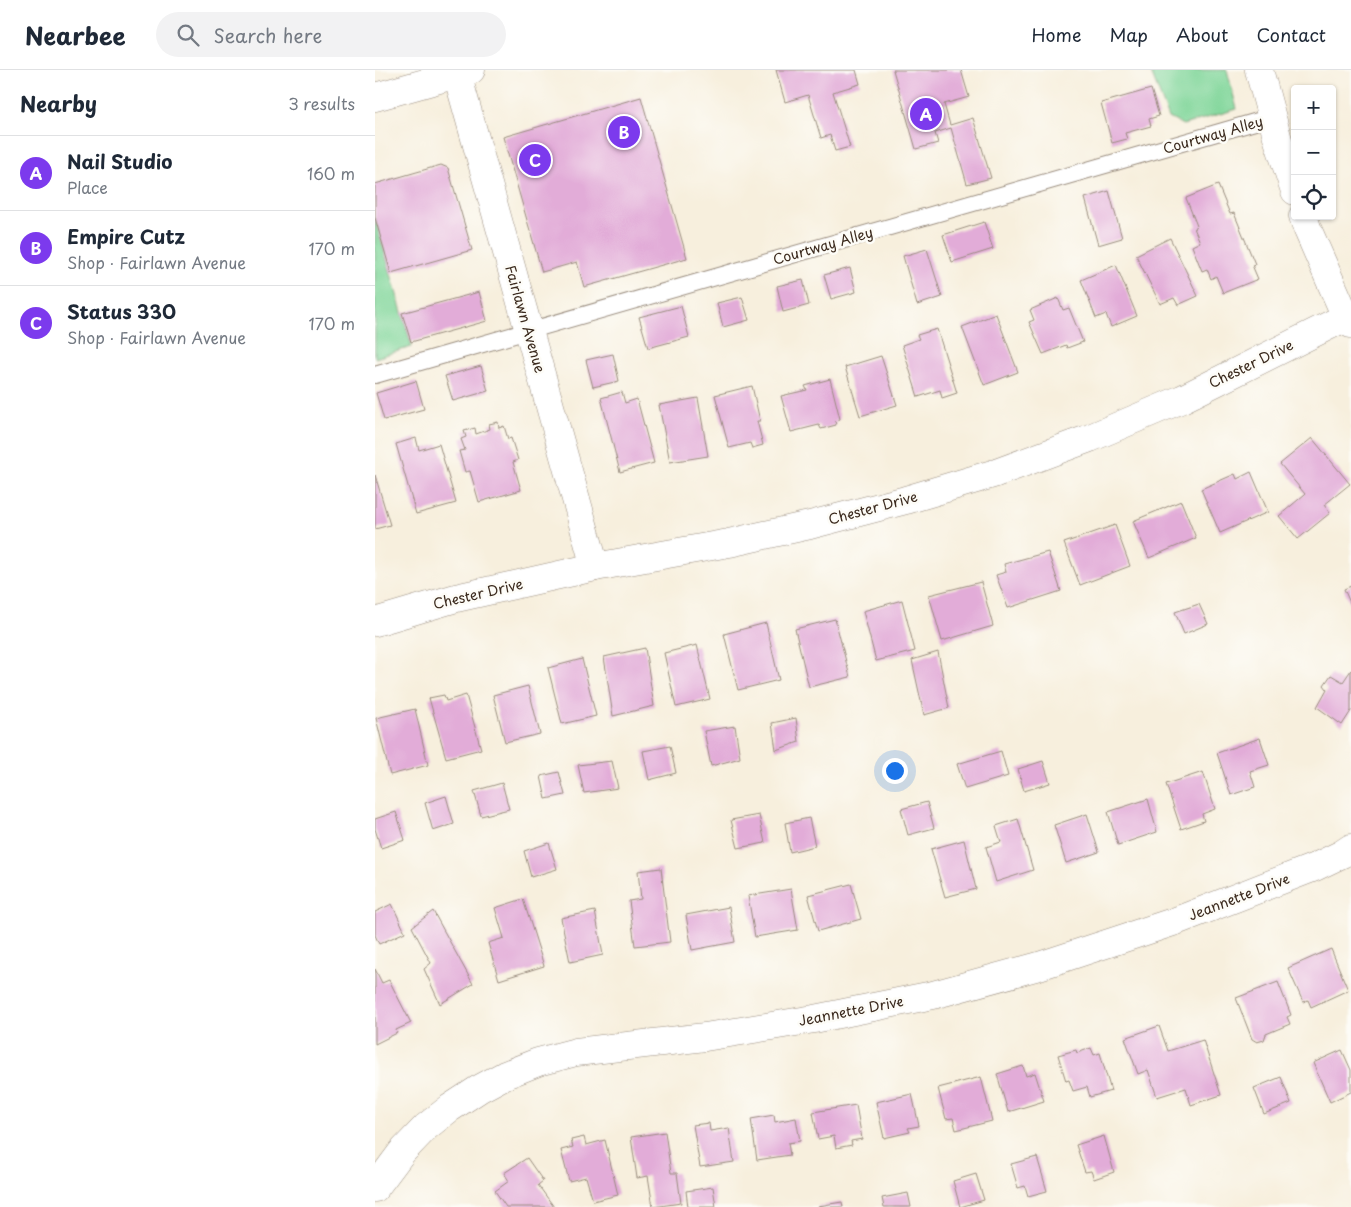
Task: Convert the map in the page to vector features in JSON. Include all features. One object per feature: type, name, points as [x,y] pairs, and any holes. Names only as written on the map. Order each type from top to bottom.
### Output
[{"type":"street","points":[[1259,70],[1291,178]]},
{"type":"street","points":[[375,98],[461,71]]},
{"type":"street","name":"Fairlawn Avenue","points":[[461,71],[529,330],[595,568]]},
{"type":"street","points":[[1304,220],[1349,320]]},
{"type":"street","name":"Chester Drive","points":[[375,622],[456,598],[595,568],[729,543],[811,525],[906,500],[996,472],[1090,438],[1182,399],[1349,320]]},
{"type":"street","name":"Jeannette Drive","points":[[375,1188],[402,1152],[426,1127],[449,1108],[496,1080],[537,1062],[576,1052],[705,1037],[815,1019],[933,995],[1039,966],[1176,921],[1315,867],[1351,848]]},
{"type":"lane","name":"Courtway Alley","points":[[375,375],[1272,118]]},
{"type":"green space","points":[[1150,70],[1227,70],[1237,109],[1183,125],[1169,118]]},
{"type":"green space","points":[[375,218],[412,347],[375,358]]},
{"type":"building","points":[[776,70],[856,70],[860,84],[833,92],[850,147],[835,151],[830,135],[821,138],[808,95],[785,102]]},
{"type":"building","points":[[893,70],[961,70],[969,97],[944,104],[950,125],[973,118],[991,178],[967,184],[951,128],[935,133],[938,143],[916,149]]},
{"type":"building","points":[[1151,89],[1159,116],[1149,119],[1151,126],[1125,133],[1127,139],[1112,143],[1101,103]]},
{"type":"building","points":[[641,97],[687,258],[584,287],[577,262],[542,272],[503,137]]},
{"type":"building","points":[[441,165],[448,168],[472,250],[391,273],[375,218],[375,184]]},
{"type":"building","points":[[1218,185],[1230,214],[1234,213],[1255,264],[1252,265],[1258,279],[1223,293],[1216,276],[1211,279],[1207,269],[1202,271],[1192,246],[1200,242],[1194,228],[1197,226],[1186,198]]},
{"type":"building","points":[[1109,191],[1122,238],[1098,245],[1085,198]]},
{"type":"building","points":[[984,222],[993,249],[952,262],[943,235]]},
{"type":"building","points":[[1170,238],[1198,296],[1178,305],[1174,298],[1160,304],[1136,255]]},
{"type":"building","points":[[927,249],[942,297],[917,305],[903,256]]},
{"type":"building","points":[[1116,265],[1137,316],[1111,327],[1106,314],[1096,318],[1081,280]]},
{"type":"building","points":[[850,268],[856,292],[831,299],[824,275]]},
{"type":"building","points":[[803,280],[809,305],[783,312],[777,286]]},
{"type":"building","points":[[479,292],[487,321],[411,342],[402,313]]},
{"type":"building","points":[[742,297],[749,320],[723,327],[717,303]]},
{"type":"building","points":[[1058,298],[1063,310],[1069,308],[1083,342],[1067,348],[1066,345],[1043,354],[1029,322],[1034,320],[1030,310]]},
{"type":"building","points":[[681,306],[689,337],[648,348],[639,317]]},
{"type":"building","points":[[996,314],[1018,372],[984,385],[962,327]]},
{"type":"building","points":[[937,329],[957,393],[942,398],[940,390],[918,397],[902,345],[919,339],[917,335]]},
{"type":"building","points":[[613,354],[619,381],[593,387],[586,360]]},
{"type":"building","points":[[881,356],[897,405],[860,416],[845,367]]},
{"type":"building","points":[[481,366],[488,391],[453,401],[445,376]]},
{"type":"building","points":[[830,379],[840,419],[835,421],[836,425],[821,429],[819,425],[791,432],[781,396],[807,390],[805,386]]},
{"type":"building","points":[[416,381],[424,409],[384,420],[376,393]]},
{"type":"building","points":[[752,386],[763,445],[752,448],[750,443],[729,448],[715,395]]},
{"type":"building","points":[[622,392],[625,403],[637,399],[654,463],[620,472],[601,398]]},
{"type":"building","points":[[698,398],[708,456],[670,462],[659,405]]},
{"type":"building","points":[[498,422],[499,428],[504,426],[508,439],[511,438],[518,460],[513,462],[521,490],[479,502],[470,471],[465,472],[459,451],[465,450],[461,439],[466,437],[464,431],[475,428],[476,434],[490,429],[489,424]]},
{"type":"building","points":[[416,438],[419,450],[439,444],[456,503],[416,514],[396,444]]},
{"type":"building","points":[[1312,438],[1350,484],[1324,505],[1330,513],[1298,539],[1279,516],[1305,494],[1280,464]]},
{"type":"building","points":[[1251,472],[1268,512],[1220,533],[1201,489],[1235,474],[1237,479]]},
{"type":"building","points":[[375,475],[390,525],[375,529]]},
{"type":"building","points":[[1181,501],[1196,538],[1149,558],[1133,521]]},
{"type":"building","points":[[1115,525],[1130,566],[1080,585],[1064,543]]},
{"type":"building","points":[[1048,552],[1061,591],[1008,608],[996,575],[1006,572],[1004,564]]},
{"type":"building","points":[[981,582],[993,626],[942,641],[929,595]]},
{"type":"building","points":[[1351,586],[1351,605],[1344,589]]},
{"type":"building","points":[[902,600],[915,651],[876,661],[863,611]]},
{"type":"building","points":[[1199,604],[1208,624],[1184,634],[1175,612]]},
{"type":"building","points":[[835,619],[850,677],[809,687],[795,629]]},
{"type":"building","points":[[766,623],[779,680],[738,690],[724,634]]},
{"type":"building","points":[[697,645],[710,699],[676,707],[664,653]]},
{"type":"building","points":[[645,648],[654,706],[613,716],[604,657]]},
{"type":"building","points":[[938,652],[949,708],[924,715],[912,660]]},
{"type":"building","points":[[582,659],[596,716],[562,724],[548,668]]},
{"type":"building","points":[[1351,670],[1351,711],[1342,725],[1317,707],[1327,689],[1324,685],[1331,675],[1343,682]]},
{"type":"building","points":[[528,686],[540,734],[505,742],[493,695]]},
{"type":"building","points":[[444,695],[446,701],[466,695],[481,749],[446,758],[429,698]]},
{"type":"building","points":[[415,709],[428,765],[390,775],[376,718]]},
{"type":"building","points":[[796,718],[799,742],[776,750],[772,723]]},
{"type":"building","points":[[735,726],[740,758],[711,766],[704,731]]},
{"type":"building","points":[[1260,738],[1269,765],[1250,771],[1255,787],[1231,795],[1217,753]]},
{"type":"building","points":[[670,746],[676,773],[649,780],[643,751]]},
{"type":"building","points":[[1001,751],[1008,776],[965,789],[957,764]]},
{"type":"building","points":[[612,761],[618,788],[584,793],[578,765]]},
{"type":"building","points":[[1043,761],[1050,783],[1024,791],[1018,769]]},
{"type":"building","points":[[559,772],[565,795],[546,799],[541,776]]},
{"type":"building","points":[[1203,772],[1215,809],[1202,814],[1204,821],[1181,829],[1166,784]]},
{"type":"building","points":[[502,783],[509,809],[481,816],[474,791]]},
{"type":"building","points":[[446,796],[454,824],[433,831],[425,803]]},
{"type":"building","points":[[1148,799],[1157,832],[1118,845],[1108,812]]},
{"type":"building","points":[[927,802],[934,828],[908,835],[901,809]]},
{"type":"building","points":[[396,812],[405,840],[381,848],[375,829],[375,819]]},
{"type":"building","points":[[1087,814],[1099,852],[1066,863],[1054,825]]},
{"type":"building","points":[[759,815],[765,843],[738,848],[731,820]]},
{"type":"building","points":[[809,818],[815,846],[790,852],[785,823]]},
{"type":"building","points":[[1018,819],[1033,870],[996,882],[986,847],[1001,842],[996,826]]},
{"type":"building","points":[[964,840],[976,889],[945,897],[931,849]]},
{"type":"building","points":[[549,843],[557,869],[531,877],[524,851]]},
{"type":"building","points":[[661,868],[670,942],[635,946],[629,901],[641,899],[638,871]]},
{"type":"building","points":[[851,884],[861,919],[818,931],[808,895]]},
{"type":"building","points":[[791,889],[798,930],[755,937],[748,896]]},
{"type":"building","points":[[523,899],[544,966],[499,980],[488,943],[504,938],[495,908]]},
{"type":"building","points":[[392,904],[405,932],[379,944],[375,935],[375,912]]},
{"type":"building","points":[[729,907],[735,942],[692,950],[686,915]]},
{"type":"building","points":[[433,911],[473,984],[440,1004],[424,969],[431,963],[412,927]]},
{"type":"building","points":[[595,911],[603,955],[570,962],[561,918]]},
{"type":"building","points":[[1331,949],[1348,990],[1311,1007],[1308,1000],[1303,1002],[1288,968]]},
{"type":"building","points":[[375,969],[382,983],[389,980],[411,1023],[396,1030],[397,1033],[375,1044]]},
{"type":"building","points":[[1278,982],[1291,1015],[1287,1017],[1290,1024],[1266,1034],[1264,1040],[1257,1042],[1252,1039],[1236,998]]},
{"type":"building","points":[[1159,1026],[1168,1051],[1203,1040],[1221,1095],[1191,1105],[1186,1088],[1157,1097],[1148,1070],[1138,1074],[1125,1038]]},
{"type":"building","points":[[1091,1048],[1094,1055],[1100,1053],[1111,1091],[1090,1097],[1087,1087],[1073,1091],[1069,1080],[1066,1081],[1058,1055],[1076,1050],[1077,1053]]},
{"type":"building","points":[[1342,1050],[1351,1070],[1351,1092],[1330,1102],[1313,1063]]},
{"type":"building","points":[[1023,1066],[1026,1076],[1035,1073],[1044,1101],[1008,1112],[997,1074]]},
{"type":"building","points":[[981,1077],[992,1121],[956,1130],[953,1118],[946,1119],[938,1088]]},
{"type":"building","points":[[1281,1077],[1291,1103],[1264,1114],[1254,1088]]},
{"type":"building","points":[[912,1094],[919,1126],[908,1128],[910,1132],[884,1138],[876,1102]]},
{"type":"building","points":[[856,1105],[862,1139],[851,1141],[852,1145],[836,1148],[834,1136],[818,1139],[813,1112]]},
{"type":"building","points":[[774,1115],[775,1122],[796,1118],[800,1141],[788,1143],[790,1155],[757,1160],[751,1119]]},
{"type":"building","points":[[709,1123],[710,1131],[729,1128],[734,1162],[700,1167],[693,1125]]},
{"type":"building","points":[[665,1132],[671,1173],[677,1173],[681,1203],[653,1207],[648,1176],[637,1178],[631,1137]]},
{"type":"building","points":[[1104,1136],[1114,1172],[1094,1179],[1091,1171],[1085,1172],[1076,1145]]},
{"type":"building","points":[[584,1137],[586,1145],[605,1140],[618,1195],[593,1201],[586,1177],[569,1181],[561,1150],[573,1147],[571,1140]]},
{"type":"building","points":[[1037,1157],[1047,1191],[1028,1196],[1025,1186],[1018,1188],[1011,1164]]},
{"type":"building","points":[[527,1158],[543,1181],[538,1185],[554,1207],[506,1207],[495,1191],[509,1181],[504,1173]]},
{"type":"building","points":[[976,1174],[984,1200],[960,1207],[953,1181]]},
{"type":"building","points":[[713,1187],[716,1207],[688,1207],[686,1191]]},
{"type":"building","points":[[908,1193],[911,1207],[884,1207],[882,1198]]},
{"type":"building","points":[[842,1202],[843,1207],[818,1207],[818,1206]]},
{"type":"place","name":"Nail Studio","points":[[926,114]]},
{"type":"place","name":"Empire Cutz","points":[[624,132]]},
{"type":"place","name":"Status 330","points":[[535,160]]}]
